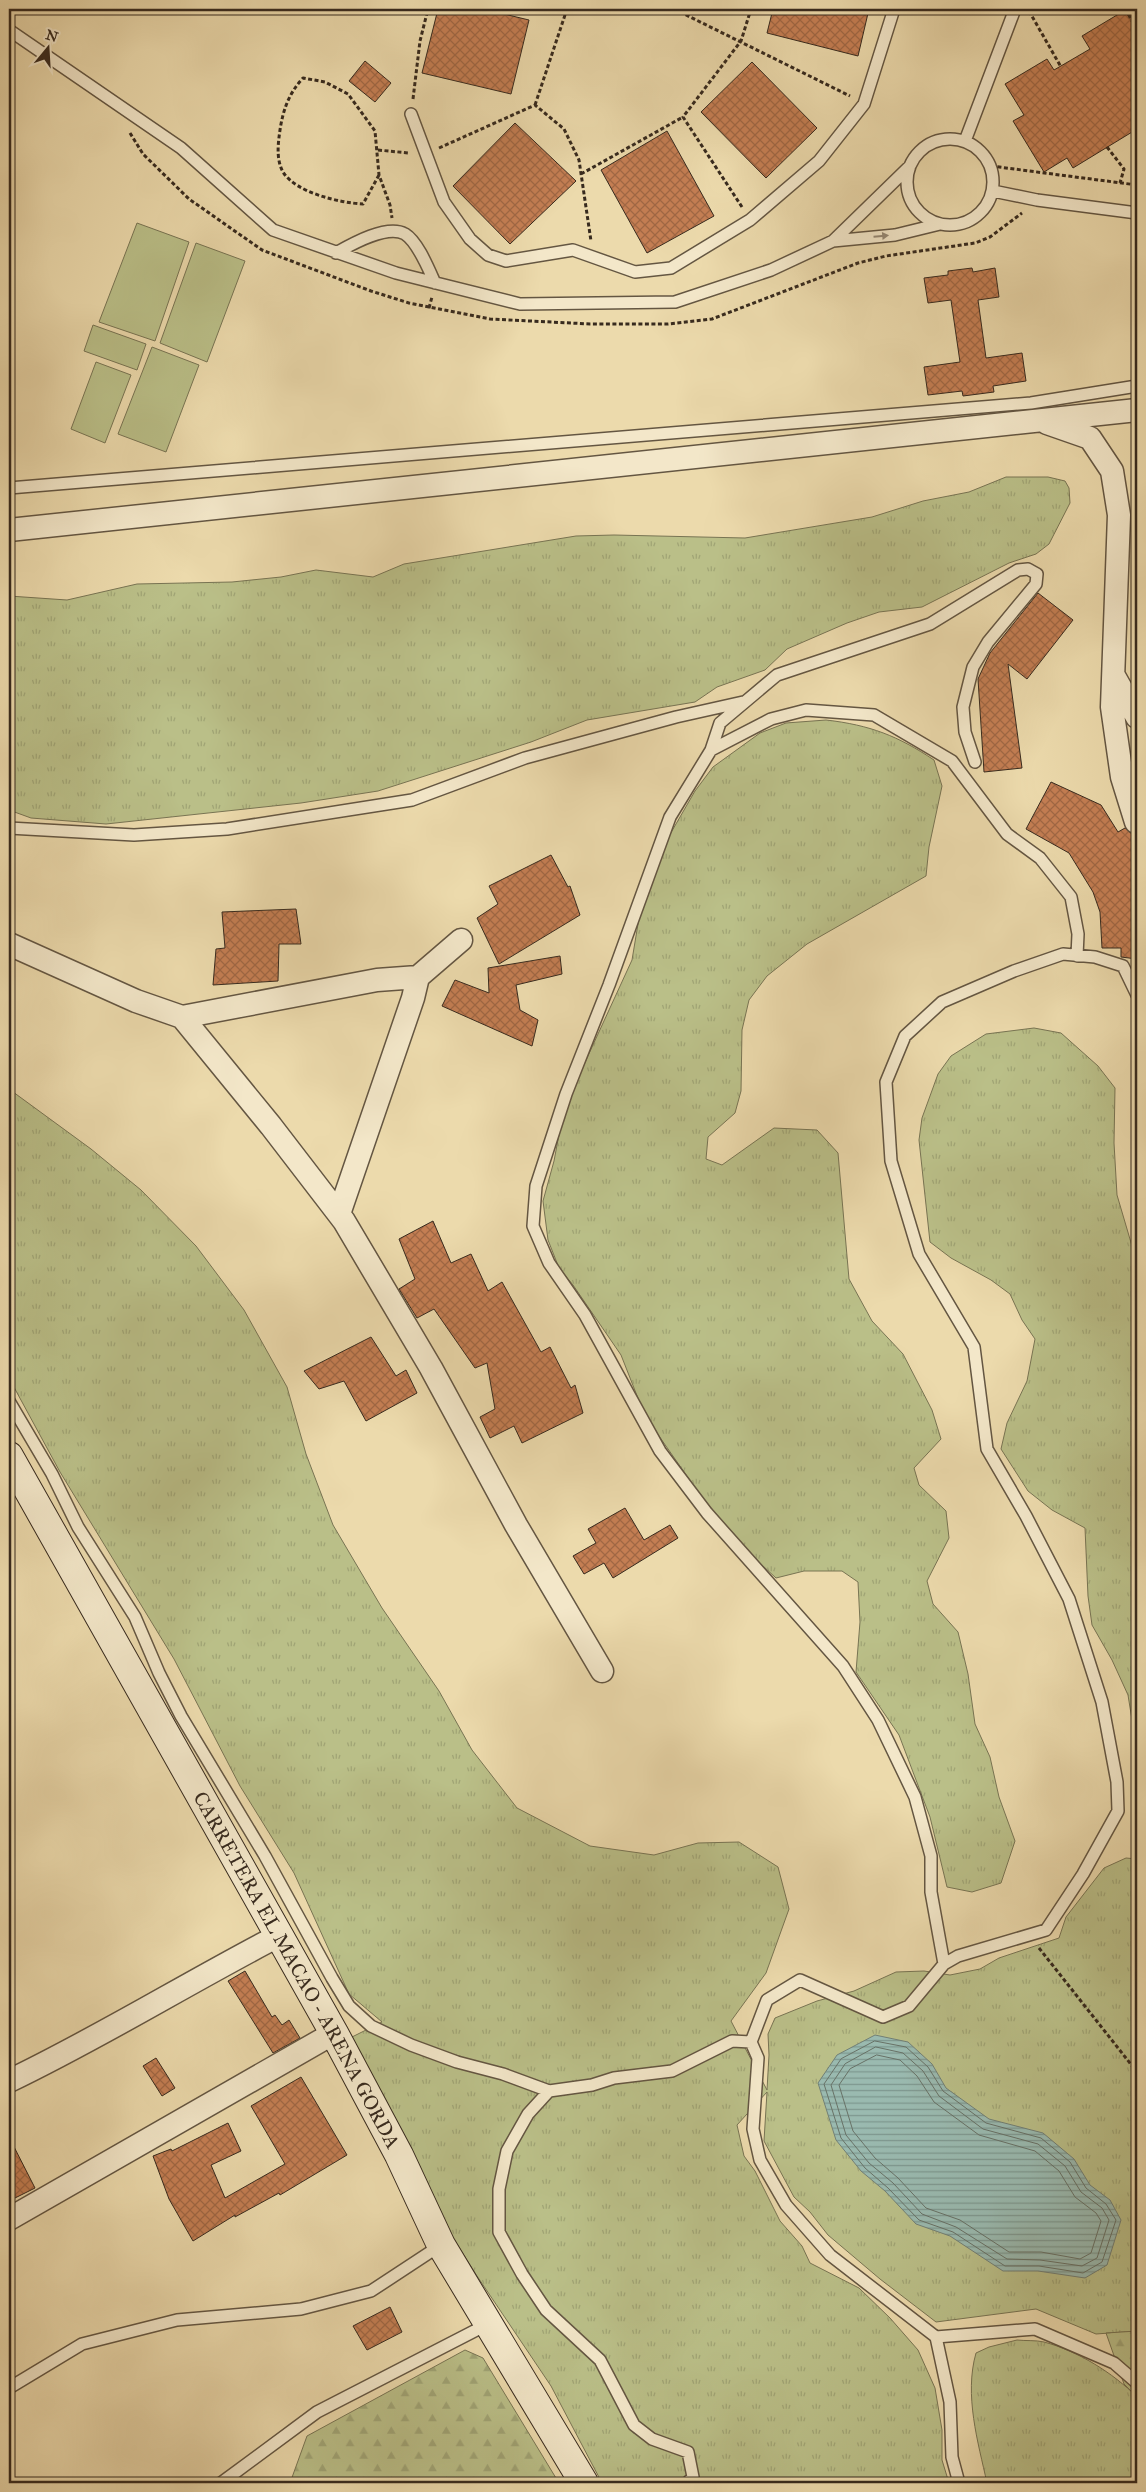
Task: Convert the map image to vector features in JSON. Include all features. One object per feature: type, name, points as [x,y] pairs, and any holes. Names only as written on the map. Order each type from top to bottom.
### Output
[{"type":"street","points":[[9,530],[1137,410]]},
{"type":"street","points":[[1042,421],[1090,438],[1112,471],[1119,516],[1112,707],[1122,777],[1136,822]]},
{"type":"street","points":[[1114,676],[1137,717]]},
{"type":"street","points":[[339,1214],[418,978],[461,940]]},
{"type":"street","points":[[9,944],[136,1002],[182,1017],[377,980],[418,978]]},
{"type":"street","points":[[182,1017],[339,1214],[432,1368],[516,1525],[602,1671]]},
{"type":"street","name":"CARRETERA EL MACAO - ARENA GORDA","points":[[9,1456],[334,2033],[399,2155],[441,2245],[584,2483]]},
{"type":"street","points":[[9,2081],[50,2061],[196,1979],[280,1935]]},
{"type":"street","points":[[9,2219],[334,2033]]},
{"type":"lane","points":[[411,114],[444,202],[470,239],[488,255],[506,261],[573,250],[593,255],[635,272],[671,268],[750,220],[819,161],[864,104],[894,9]]},
{"type":"lane","points":[[964,141],[1015,9]]},
{"type":"lane","points":[[9,30],[181,148],[273,230],[396,274],[520,304],[675,302],[770,270],[833,241],[895,235],[940,224],[954,225],[968,222],[980,215],[988,204],[993,191],[994,178],[991,166],[985,155],[976,147],[964,141],[952,138],[938,140],[926,146],[916,155],[910,166],[833,241]]},
{"type":"lane","points":[[910,166],[908,188],[916,208],[927,218],[940,224]]},
{"type":"lane","points":[[993,191],[1037,200],[1137,212]]},
{"type":"lane","points":[[336,252],[362,238],[394,231],[406,235],[411,241],[422,255],[435,283]]},
{"type":"lane","points":[[9,488],[1031,403],[1137,386]]},
{"type":"lane","points":[[944,1964],[931,1892],[932,1856],[916,1797],[878,1720],[843,1666],[707,1513],[660,1451],[585,1315],[549,1263],[533,1226],[536,1186],[566,1094],[610,985],[670,817],[711,750],[720,723],[777,676],[930,624],[1018,570],[1028,569],[1037,574],[1036,584],[988,642],[972,667],[964,707],[965,732],[975,762]]},
{"type":"lane","points":[[9,828],[134,835],[227,829],[412,800],[525,758],[676,717],[747,701]]},
{"type":"lane","points":[[711,750],[771,719],[806,710],[874,715],[952,761],[1007,834],[1040,858],[1071,897],[1078,934],[1077,956]]},
{"type":"lane","points":[[959,2483],[952,2456],[950,2402],[936,2337],[830,2255],[786,2205],[760,2160],[753,2129],[758,2058],[751,2042],[767,2000],[800,1980],[883,2017],[909,2006],[944,1964],[958,1956],[1046,1930],[1102,1843],[1118,1810],[1117,1782],[1102,1702],[1069,1599],[1026,1516],[987,1449],[974,1347],[919,1254],[891,1162],[886,1082],[905,1036],[942,1002],[1014,971],[1063,954],[1095,957],[1123,966],[1136,988]]},
{"type":"lane","points":[[9,1401],[52,1474],[78,1527],[135,1617],[181,1716],[265,1856],[349,2006],[371,2026],[411,2045],[457,2062],[503,2074],[548,2091],[592,2085],[614,2078],[672,2071],[732,2042],[751,2042]]},
{"type":"lane","points":[[548,2091],[528,2114],[507,2151],[499,2189],[499,2232],[522,2274],[546,2310],[600,2360],[634,2425],[652,2439],[688,2452],[693,2477],[687,2483]]},
{"type":"lane","points":[[9,2388],[82,2344],[177,2320],[301,2309],[371,2291],[441,2245]]},
{"type":"lane","points":[[221,2483],[317,2412],[488,2324]]},
{"type":"lane","points":[[936,2337],[1035,2329],[1114,2363],[1137,2383]]},
{"type":"path","points":[[411,114],[420,41],[428,9]]},
{"type":"path","points":[[378,150],[426,154],[535,105],[566,9]]},
{"type":"path","points":[[674,9],[864,104]]},
{"type":"path","points":[[581,174],[682,117],[741,42],[751,9]]},
{"type":"path","points":[[1028,9],[1061,66]]},
{"type":"path","points":[[1125,9],[1137,29]]},
{"type":"path","points":[[378,175],[363,204],[341,203],[305,190],[283,173],[277,152],[282,119],[291,92],[303,78],[325,82],[348,94],[375,131],[378,150],[378,175],[390,205],[394,231]]},
{"type":"path","points":[[535,105],[564,129],[579,160],[593,255]]},
{"type":"path","points":[[682,117],[750,220]]},
{"type":"path","points":[[1107,147],[1124,169],[1120,183]]},
{"type":"path","points":[[991,166],[1137,185]]},
{"type":"path","points":[[1029,1935],[1137,2072]]},
{"type":"green space","points":[[137,223],[189,242],[155,341],[99,322]]},
{"type":"green space","points":[[196,243],[245,261],[207,362],[160,343]]},
{"type":"green space","points":[[93,325],[146,344],[137,370],[84,351]]},
{"type":"green space","points":[[152,347],[199,365],[166,452],[118,434]]},
{"type":"green space","points":[[96,362],[131,375],[105,443],[71,429]]},
{"type":"green space","points":[[1006,477],[1048,477],[1065,481],[1069,488],[1070,503],[1049,544],[1036,554],[1009,563],[922,607],[879,612],[847,623],[787,649],[765,670],[717,687],[695,702],[587,720],[531,742],[378,791],[301,803],[106,824],[31,818],[9,810],[9,596],[67,600],[137,584],[232,582],[281,577],[316,570],[373,577],[404,564],[576,536],[745,538],[872,517],[923,501],[969,492]]},
{"type":"green space","points":[[826,720],[856,725],[883,733],[908,744],[934,760],[942,786],[929,847],[926,876],[807,944],[767,976],[749,1000],[742,1030],[741,1091],[735,1113],[708,1137],[706,1159],[722,1165],[774,1128],[817,1130],[838,1153],[849,1279],[872,1321],[903,1354],[932,1410],[941,1439],[914,1468],[919,1485],[946,1511],[949,1538],[927,1581],[933,1604],[958,1632],[968,1674],[975,1724],[990,1757],[999,1797],[1015,1841],[1001,1883],[972,1892],[947,1887],[930,1817],[899,1735],[856,1672],[860,1622],[858,1582],[842,1571],[804,1571],[776,1578],[726,1532],[645,1416],[621,1355],[573,1285],[559,1268],[548,1240],[543,1201],[554,1161],[564,1108],[632,960],[643,894],[665,843],[695,791],[713,767],[760,733],[786,723]]},
{"type":"green space","points":[[1034,1028],[1061,1033],[1098,1066],[1115,1088],[1114,1143],[1117,1195],[1137,1263],[1137,1751],[1128,1695],[1112,1660],[1092,1625],[1088,1596],[1085,1528],[1052,1510],[1028,1491],[1001,1449],[1007,1423],[1027,1381],[1035,1339],[1022,1320],[1010,1294],[991,1280],[951,1258],[930,1242],[919,1140],[922,1118],[938,1074],[951,1056],[986,1034]]},
{"type":"green space","points":[[9,1089],[91,1149],[141,1190],[196,1246],[244,1310],[287,1387],[306,1454],[333,1525],[382,1608],[439,1691],[472,1750],[517,1808],[590,1846],[654,1855],[698,1843],[739,1842],[778,1867],[789,1909],[766,1973],[731,2021],[767,2090],[768,2034],[775,2018],[817,2001],[854,1991],[896,1972],[924,1971],[950,1975],[980,1969],[999,1958],[1059,1938],[1066,1917],[1104,1868],[1126,1858],[1137,1859],[1137,2331],[1096,2334],[1036,2309],[936,2322],[880,2279],[828,2235],[810,2212],[794,2197],[764,2141],[767,2092],[737,2125],[744,2156],[755,2171],[780,2221],[802,2246],[810,2263],[859,2288],[890,2318],[918,2350],[935,2388],[942,2430],[942,2460],[949,2483],[602,2483],[551,2386],[477,2276],[384,2128],[350,2038],[382,2022],[349,1994],[294,1873],[240,1786],[174,1659],[60,1472],[9,1378]]},
{"type":"green space","points":[[1137,2331],[1137,2397],[1124,2384],[1106,2333]]},
{"type":"green space","points":[[1017,2340],[1044,2342],[1070,2351],[1106,2371],[1137,2397],[1137,2483],[987,2483],[976,2435],[972,2402],[971,2385],[976,2353],[989,2347]]},
{"type":"green space","points":[[465,2350],[483,2358],[559,2483],[290,2483],[307,2436]]},
{"type":"water","points":[[875,2035],[908,2042],[932,2064],[946,2088],[989,2119],[1043,2133],[1074,2159],[1090,2185],[1110,2200],[1121,2220],[1107,2265],[1085,2278],[1038,2271],[1003,2271],[950,2236],[916,2224],[885,2191],[861,2171],[836,2140],[818,2083],[837,2055]]},
{"type":"building","points":[[438,9],[483,9],[529,20],[511,94],[422,73]]},
{"type":"building","points":[[773,9],[869,9],[858,56],[767,33]]},
{"type":"building","points":[[1127,9],[1137,9],[1137,129],[1073,168],[1067,158],[1044,172],[1013,121],[1024,115],[1005,84],[1047,59],[1054,70],[1090,49],[1082,36]]},
{"type":"building","points":[[365,61],[391,83],[375,102],[349,81]]},
{"type":"building","points":[[752,62],[817,128],[766,178],[701,112]]},
{"type":"building","points":[[515,123],[576,181],[510,244],[453,186]]},
{"type":"building","points":[[667,131],[714,216],[647,253],[601,170]]},
{"type":"building","points":[[972,268],[973,272],[995,268],[999,297],[978,300],[986,358],[1022,353],[1026,381],[993,386],[994,392],[963,396],[962,391],[928,395],[924,367],[960,362],[951,300],[928,303],[924,278],[948,275],[948,271]]},
{"type":"building","points":[[1038,593],[1073,620],[1027,679],[1008,664],[1022,768],[984,772],[978,679],[990,653]]},
{"type":"building","points":[[1051,782],[1101,805],[1118,832],[1125,828],[1133,835],[1137,835],[1137,959],[1121,957],[1121,948],[1102,948],[1100,912],[1093,892],[1069,853],[1026,829]]},
{"type":"building","points":[[551,855],[568,887],[570,886],[580,915],[499,964],[477,918],[498,904],[489,886]]},
{"type":"building","points":[[296,909],[301,944],[279,944],[278,981],[213,985],[216,949],[225,948],[222,912]]},
{"type":"building","points":[[560,956],[562,974],[516,985],[520,1010],[538,1020],[532,1046],[442,1006],[455,980],[489,993],[488,968]]},
{"type":"building","points":[[433,1221],[451,1263],[471,1254],[488,1291],[502,1282],[541,1352],[550,1347],[571,1388],[575,1385],[583,1413],[522,1443],[514,1426],[490,1438],[480,1417],[495,1409],[487,1363],[475,1368],[434,1309],[417,1318],[399,1289],[415,1279],[399,1239]]},
{"type":"building","points":[[371,1337],[396,1376],[406,1370],[417,1393],[366,1421],[344,1381],[319,1389],[304,1371]]},
{"type":"building","points":[[625,1508],[644,1540],[670,1525],[678,1538],[613,1578],[604,1563],[584,1574],[573,1556],[596,1543],[588,1529]]},
{"type":"building","points":[[245,1971],[272,2017],[275,2015],[282,2025],[289,2020],[300,2038],[273,2053],[228,1981]]},
{"type":"building","points":[[156,2058],[175,2088],[162,2096],[143,2066]]},
{"type":"building","points":[[301,2077],[347,2155],[280,2195],[279,2193],[235,2217],[235,2215],[193,2241],[169,2199],[153,2156],[171,2149],[172,2151],[228,2123],[241,2151],[211,2165],[225,2198],[285,2164],[251,2106]]},
{"type":"building","points":[[9,2137],[35,2188],[9,2201]]},
{"type":"building","points":[[390,2307],[402,2332],[367,2350],[353,2326]]}]
